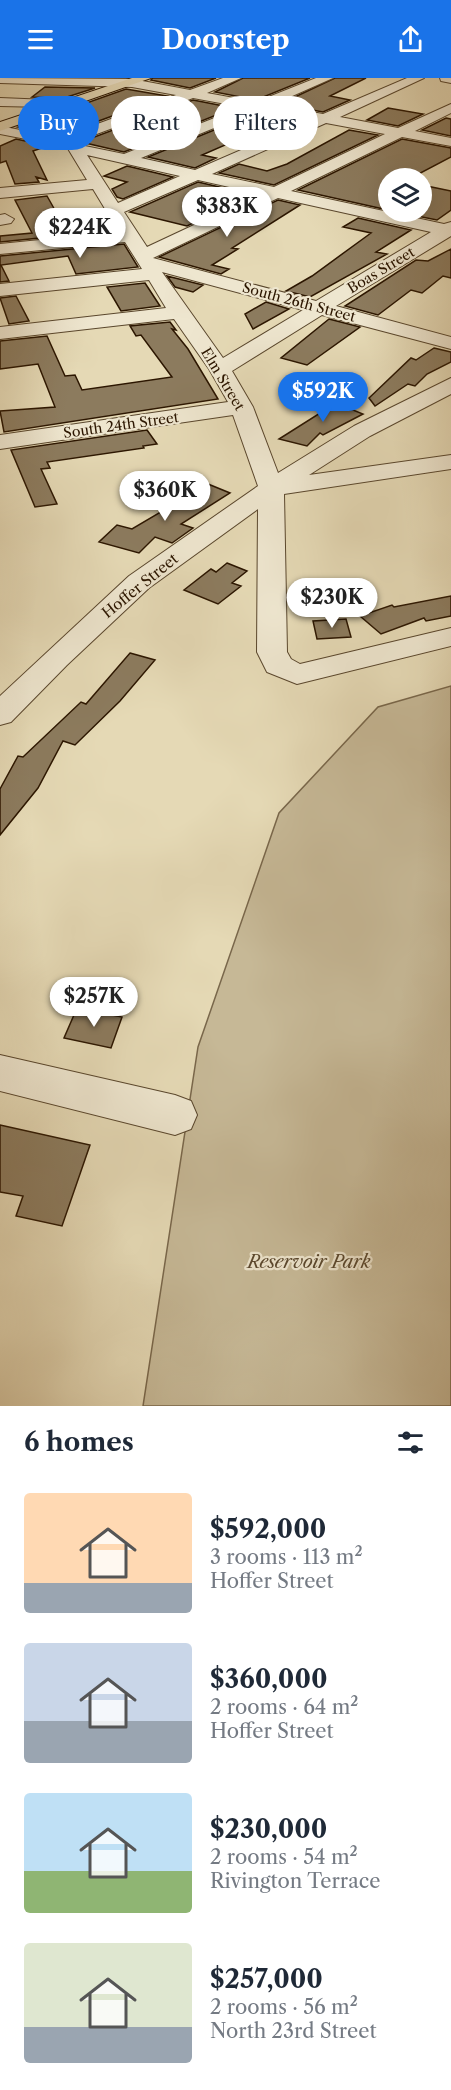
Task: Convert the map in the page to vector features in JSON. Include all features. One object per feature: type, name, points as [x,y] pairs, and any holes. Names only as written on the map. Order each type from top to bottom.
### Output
[{"type":"main road","points":[[93,96],[139,80]]},
{"type":"main road","points":[[0,129],[18,123]]},
{"type":"street","points":[[99,131],[235,78]]},
{"type":"street","points":[[283,96],[327,78]]},
{"type":"street","points":[[113,211],[418,78]]},
{"type":"street","points":[[446,78],[451,79]]},
{"type":"street","points":[[0,79],[139,80],[213,98]]},
{"type":"street","points":[[74,96],[91,80]]},
{"type":"street","points":[[0,102],[18,103]]},
{"type":"street","points":[[0,290],[148,264],[276,192],[451,108]]},
{"type":"street","points":[[318,117],[451,142]]},
{"type":"street","points":[[0,193],[94,179],[126,159],[213,124]]},
{"type":"street","points":[[0,129],[18,133]]},
{"type":"street","name":"Elm Street","points":[[74,150],[179,312],[220,369],[242,407],[271,488],[272,652],[278,665],[297,674],[451,637]]},
{"type":"street","points":[[94,150],[196,175],[449,229]]},
{"type":"street","name":"Boas Street","points":[[220,369],[449,229]]},
{"type":"street","points":[[0,249],[129,236]]},
{"type":"street","name":"South 26th Street","points":[[148,264],[451,343]]},
{"type":"street","points":[[0,333],[179,312]]},
{"type":"street","name":"Hoffer Street","points":[[0,715],[56,658],[139,582],[271,488],[362,431],[451,385]]},
{"type":"street","name":"South 24th Street","points":[[0,442],[242,407]]},
{"type":"street","points":[[271,488],[451,462]]},
{"type":"street","points":[[0,1073],[175,1115]]},
{"type":"green space","name":"Reservoir Park","points":[[451,686],[451,1406],[143,1406],[198,1047],[279,813],[378,707]]},
{"type":"building","points":[[153,78],[216,78],[190,88],[151,80]]},
{"type":"building","points":[[243,78],[310,78],[266,96],[236,96],[215,92]]},
{"type":"building","points":[[335,78],[366,78],[330,96],[350,100],[323,112],[318,111],[318,96],[297,96]]},
{"type":"building","points":[[45,87],[95,88],[70,96],[33,96]]},
{"type":"building","points":[[126,89],[167,96],[111,96],[111,116],[99,121],[99,99]]},
{"type":"building","points":[[201,102],[213,104],[213,116],[201,121]]},
{"type":"building","points":[[388,108],[423,114],[398,126],[367,120]]},
{"type":"building","points":[[446,118],[451,119],[451,136],[422,130]]},
{"type":"building","points":[[213,130],[213,150],[202,155],[216,158],[195,168],[148,157],[165,150],[201,150],[201,135]]},
{"type":"building","points":[[349,130],[378,135],[274,185],[219,173],[239,164],[267,171],[287,164],[313,150],[318,150],[318,147]]},
{"type":"building","points":[[111,131],[111,149],[99,146],[99,135]]},
{"type":"building","points":[[16,139],[18,139],[18,150],[36,150],[33,151],[47,180],[36,177],[39,182],[15,184],[6,161],[0,163],[0,146]]},
{"type":"building","points":[[402,139],[451,148],[451,157],[430,168],[378,168],[378,208],[298,190]]},
{"type":"building","points":[[127,166],[173,177],[123,199],[117,197],[112,189],[127,182],[104,176]]},
{"type":"building","points":[[198,182],[253,195],[187,226],[130,212]]},
{"type":"building","points":[[432,187],[451,191],[451,210],[437,220],[432,219]]},
{"type":"building","points":[[47,196],[69,235],[0,242],[0,236],[32,233],[15,200]]},
{"type":"building","points":[[278,200],[300,205],[232,248],[238,249],[212,265],[229,269],[221,274],[159,257]]},
{"type":"building","points":[[358,218],[411,230],[376,252],[387,254],[310,297],[286,291],[312,276],[371,233],[343,227]]},
{"type":"building","points":[[124,244],[138,267],[76,274],[68,256],[1,265],[9,281],[0,282],[0,256]]},
{"type":"building","points":[[451,249],[451,278],[443,276],[422,293],[411,290],[378,315],[345,306],[416,260],[428,261]]},
{"type":"building","points":[[167,276],[203,285],[193,292],[175,287]]},
{"type":"building","points":[[145,283],[160,306],[121,311],[107,287]]},
{"type":"building","points":[[16,296],[29,321],[9,324],[0,298]]},
{"type":"building","points":[[266,302],[289,309],[253,329],[245,314]]},
{"type":"building","points":[[329,319],[360,327],[307,365],[281,358]]},
{"type":"building","points":[[170,322],[176,330],[172,329],[188,349],[218,399],[4,432],[0,411],[55,407],[38,364],[0,369],[0,341],[47,336],[65,376],[75,375],[82,390],[172,377],[141,335],[136,336],[130,326]]},
{"type":"building","points":[[434,348],[451,352],[451,362],[427,374],[415,386],[408,384],[375,406],[369,398],[411,358],[416,360]]},
{"type":"building","points":[[347,396],[353,404],[348,408],[363,414],[323,435],[320,433],[307,446],[279,439]]},
{"type":"building","points":[[147,430],[157,444],[143,446],[144,448],[47,462],[50,468],[41,469],[57,504],[35,507],[11,450]]},
{"type":"building","points":[[208,484],[230,493],[181,524],[193,528],[172,543],[155,537],[139,553],[99,542],[117,525],[132,529]]},
{"type":"building","points":[[227,563],[247,571],[232,583],[241,586],[218,604],[184,590],[211,569],[216,572]]},
{"type":"building","points":[[451,596],[451,616],[426,621],[424,618],[381,634],[360,616],[392,605],[394,607]]},
{"type":"building","points":[[346,619],[351,637],[317,639],[313,621]]},
{"type":"building","points":[[130,653],[155,660],[120,701],[75,745],[63,741],[38,788],[0,835],[0,789],[18,756],[23,757],[81,702],[86,704]]},
{"type":"building","points":[[77,1008],[122,1017],[111,1048],[64,1038]]},
{"type":"building","points":[[0,1125],[90,1145],[62,1226],[16,1216],[23,1196],[0,1192]]}]
